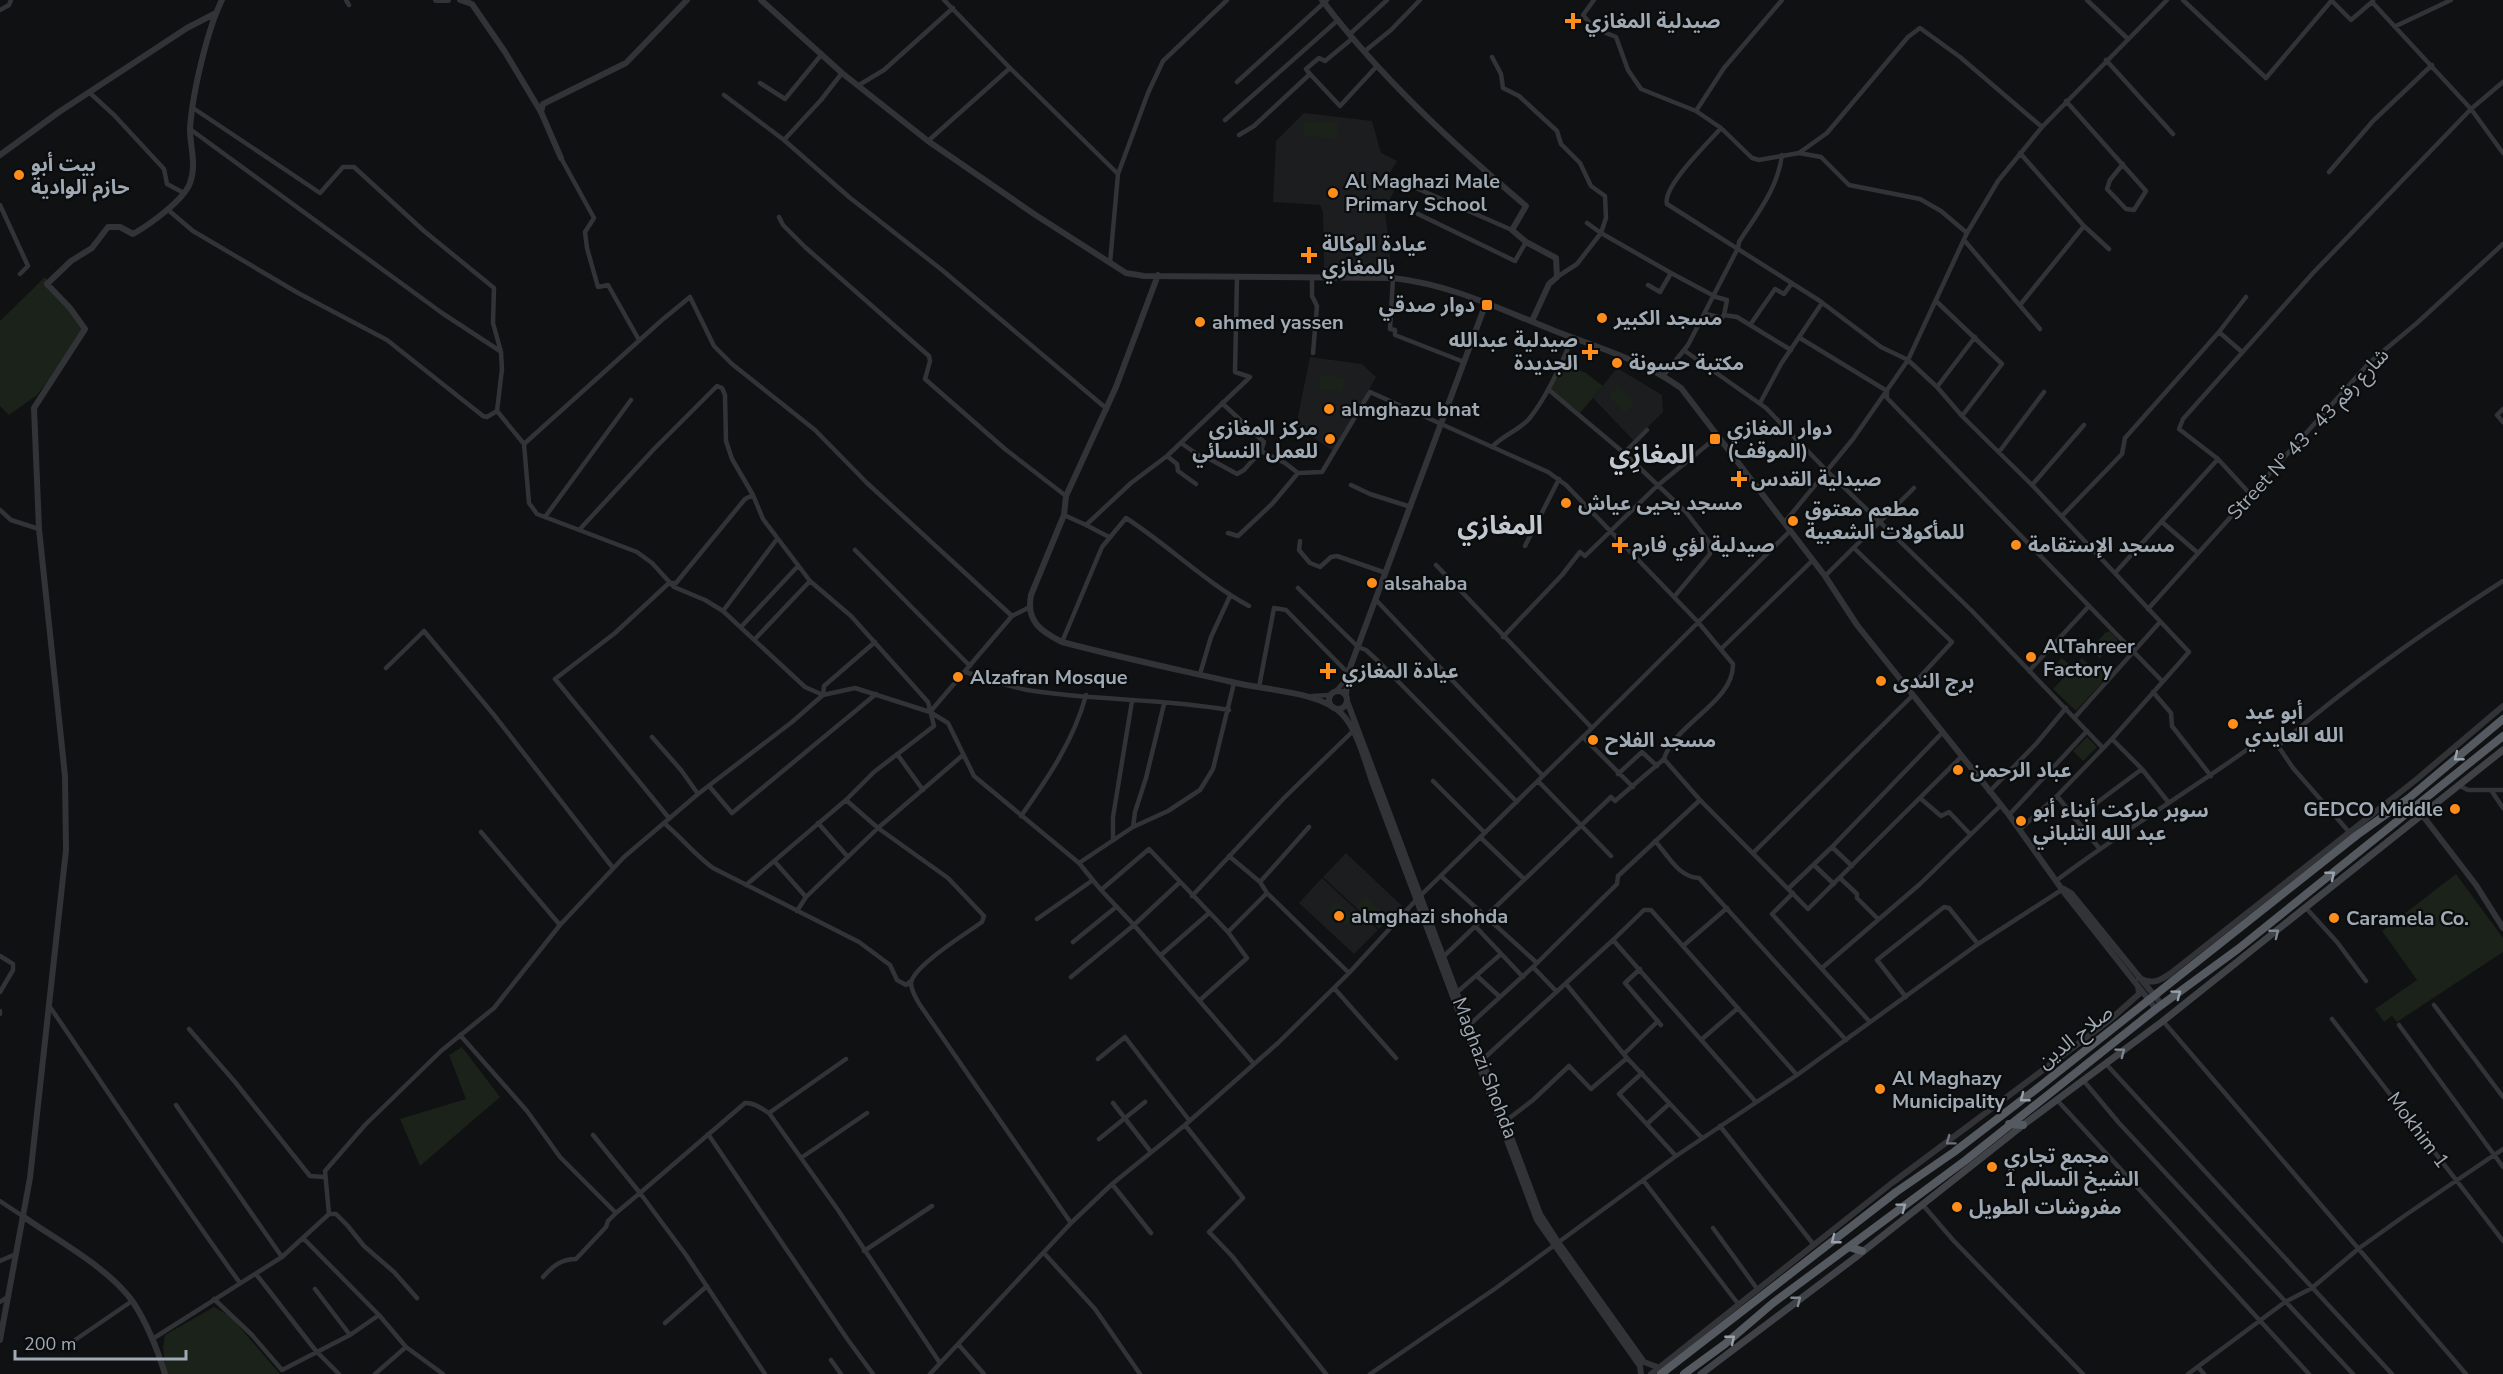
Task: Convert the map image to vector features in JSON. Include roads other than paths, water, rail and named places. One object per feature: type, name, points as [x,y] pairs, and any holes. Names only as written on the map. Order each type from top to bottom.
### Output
[{"type":"highway","name":"صلاح الدين","points":[[1663,1372],[1896,1192],[1953,1152],[2151,998],[2267,902],[2413,794],[2503,719]]},
{"type":"highway","name":"صلاح الدين","points":[[1684,1374],[1773,1304],[1966,1160],[2159,1007],[2238,949],[2279,913],[2327,879],[2503,736]]},
{"type":"highway","points":[[2413,794],[2420,804]]},
{"type":"highway","points":[[2009,1124],[2023,1125]]},
{"type":"highway","points":[[1849,1247],[1862,1251]]},
{"type":"highway","points":[[1769,1292],[1773,1304]]},
{"type":"main road","points":[[1701,1374],[2023,1125],[2163,1021],[2503,750]]},
{"type":"street","points":[[0,10],[9,5],[11,0]]},
{"type":"street","points":[[0,1336],[24,1217],[66,850],[66,802],[39,529],[34,408],[85,329],[70,308],[47,284],[71,261],[92,248],[108,227],[120,227],[133,234],[185,194],[191,183],[194,164],[190,129],[193,108],[205,47],[222,0]]},
{"type":"street","points":[[436,0],[448,0]]},
{"type":"street","points":[[460,0],[472,4],[505,52],[541,112],[561,158],[594,218],[585,232],[598,287],[608,285],[639,340]]},
{"type":"street","points":[[541,112],[543,104],[626,63],[687,0]]},
{"type":"street","points":[[761,0],[842,73],[928,141],[1034,214],[1126,273],[1237,278],[1393,278],[1425,282],[1632,359],[1681,388],[1825,576],[1857,625],[1941,733],[2009,815],[2066,895],[2138,986],[2159,1007]]},
{"type":"street","points":[[944,0],[1118,174]]},
{"type":"street","points":[[1110,263],[1118,174],[1148,93],[1163,61],[1227,0]]},
{"type":"street","points":[[1377,66],[1340,106],[1306,69],[1319,58],[1325,61],[1387,0]]},
{"type":"street","points":[[1365,51],[1392,30],[1420,0]]},
{"type":"street","points":[[1594,0],[1583,15],[1594,28],[1616,37],[1628,70],[1641,89],[1696,111],[1721,128],[1752,158],[1759,160],[1799,153],[1821,157],[1849,185],[1920,198],[1941,211],[1967,233]]},
{"type":"street","points":[[1696,111],[1724,68],[1782,0]]},
{"type":"street","points":[[2087,0],[2128,39]]},
{"type":"street","points":[[1784,523],[1828,472],[1908,360],[1967,233],[1998,181],[2066,101],[2167,0]]},
{"type":"street","points":[[2183,0],[2266,78],[2331,0],[2351,20],[2371,1],[2432,65],[2470,109],[2503,153]]},
{"type":"street","points":[[2396,26],[2451,0]]},
{"type":"street","points":[[1237,82],[1324,1],[1377,66],[1462,152],[1526,206],[1512,230]]},
{"type":"street","points":[[859,85],[884,70],[954,8]]},
{"type":"street","points":[[0,155],[59,112],[187,28],[216,13]]},
{"type":"street","points":[[1226,120],[1338,20]]},
{"type":"street","points":[[1799,153],[1827,133],[1908,37],[1920,28],[1969,64],[2042,127]]},
{"type":"street","points":[[760,83],[785,99],[822,54]]},
{"type":"street","points":[[1492,57],[1501,74],[1503,88],[1519,96],[1557,131],[1561,144],[1580,163],[1591,186],[1605,196],[1606,218],[1601,233],[1577,264],[1549,284],[1532,321]]},
{"type":"street","points":[[2106,60],[2173,134]]},
{"type":"street","points":[[2329,172],[2373,121],[2432,65]]},
{"type":"street","points":[[928,141],[1010,68]]},
{"type":"street","points":[[784,140],[842,73]]},
{"type":"street","points":[[1239,135],[1254,126],[1310,74]]},
{"type":"street","points":[[2251,495],[2218,459],[2179,429],[2183,419],[2313,273],[2470,109],[2503,82]]},
{"type":"street","points":[[90,93],[164,169],[167,184],[185,194]]},
{"type":"street","points":[[724,95],[784,140],[849,197],[942,270],[1107,409]]},
{"type":"street","points":[[2066,101],[2123,164],[2146,191],[2134,210],[2126,209],[2107,189],[2110,180],[2123,164]]},
{"type":"street","points":[[193,108],[320,193],[343,167],[354,167],[424,231],[494,288],[493,323],[501,351],[502,369],[497,411],[524,444],[530,503],[537,514],[636,552],[652,563],[669,583],[723,611],[805,687],[823,695]]},
{"type":"street","points":[[1721,128],[1676,179],[1666,202],[1822,303],[1881,347],[1908,360],[2062,516],[2189,652],[2112,739],[2019,830]]},
{"type":"street","points":[[190,129],[358,249],[442,313],[501,351]]},
{"type":"street","points":[[2020,153],[2084,226],[2109,249]]},
{"type":"street","points":[[1663,376],[1685,351],[1706,314],[1739,242],[1770,194],[1781,168],[1782,155]]},
{"type":"street","points":[[1400,181],[1512,230],[1527,242],[1556,258],[1557,277]]},
{"type":"street","points":[[0,205],[28,266],[20,274]]},
{"type":"street","points":[[167,208],[193,231],[298,293],[387,340],[483,416],[488,417],[497,411]]},
{"type":"street","points":[[1418,214],[1515,261],[1527,242]]},
{"type":"street","points":[[779,217],[783,225],[805,247],[930,356],[925,379],[1005,449],[1066,496]]},
{"type":"street","points":[[1587,223],[1671,273],[1714,296],[1727,300],[1724,315]]},
{"type":"street","points":[[2020,305],[2084,226]]},
{"type":"street","points":[[1964,240],[2040,328]]},
{"type":"street","name":"Street N° 43 . شارع رقم 43","points":[[2148,609],[2369,363],[2503,244]]},
{"type":"street","points":[[1648,285],[1660,292],[1671,273]]},
{"type":"street","points":[[1158,275],[1107,409],[1066,496],[1064,515],[1031,595],[1028,608],[1037,625],[1048,635],[1062,642],[1234,683],[1304,697],[1333,708],[1343,708],[1347,698],[1347,675],[1286,610],[1274,608],[1259,687]]},
{"type":"street","points":[[1312,277],[1312,296],[1317,306],[1313,353]]},
{"type":"street","points":[[1086,525],[1131,483],[1167,456],[1250,377],[1235,372],[1237,278]]},
{"type":"street","points":[[1393,278],[1390,329],[1395,330],[1395,335],[1464,362]]},
{"type":"street","points":[[1750,325],[1775,289],[1784,294],[1792,283]]},
{"type":"street","points":[[524,444],[690,297],[714,346],[740,371],[815,430],[884,499],[1012,616]]},
{"type":"street","points":[[2062,516],[2122,454],[2125,438],[2219,332],[2246,297]]},
{"type":"street","points":[[1936,301],[2002,364],[1962,416]]},
{"type":"street","points":[[1192,896],[1284,798],[1356,735],[1330,703],[1333,693],[1347,675],[1358,647],[1486,303]]},
{"type":"street","points":[[1760,403],[1822,303]]},
{"type":"street","points":[[1706,314],[1716,318],[1722,318],[1724,315],[1737,317],[1791,350]]},
{"type":"street","points":[[2219,332],[2242,352]]},
{"type":"street","points":[[1492,447],[1504,435],[1515,431],[1528,420],[1550,390],[1573,337]]},
{"type":"street","points":[[1800,338],[1887,391]]},
{"type":"street","points":[[1937,387],[1975,338]]},
{"type":"street","points":[[1685,351],[1760,403],[1972,611],[2103,748]]},
{"type":"street","points":[[580,529],[654,449],[717,386],[723,388],[726,395],[726,441],[732,459],[753,495],[763,519],[810,581],[851,616],[928,702],[934,726],[874,772],[846,800],[747,885]]},
{"type":"street","points":[[1550,390],[1624,453],[1686,512],[1709,542],[1710,554],[1674,597]]},
{"type":"street","points":[[1887,391],[1887,398],[2012,524],[2162,681]]},
{"type":"street","points":[[1999,452],[2044,392]]},
{"type":"street","points":[[1261,451],[1285,463],[1298,473],[1322,472],[1370,393],[1441,423],[1560,479],[1698,622],[1733,664],[1731,680],[1727,687],[1667,751],[1664,759],[1615,801],[1611,797],[1442,959]]},
{"type":"street","points":[[545,517],[631,400]]},
{"type":"street","points":[[1180,443],[1204,459],[1206,457],[1237,474],[1244,470],[1261,451],[1264,442],[1222,403]]},
{"type":"street","points":[[2503,409],[2497,415],[2503,422]]},
{"type":"street","points":[[2032,485],[2084,425]]},
{"type":"street","points":[[1624,453],[1647,430]]},
{"type":"street","points":[[1503,637],[1562,575],[1580,552],[1585,556],[1657,486],[1718,436]]},
{"type":"street","points":[[1167,456],[1177,465],[1178,471],[1196,484]]},
{"type":"street","points":[[2115,573],[2218,459]]},
{"type":"street","points":[[1228,533],[1238,536],[1272,504],[1298,473]]},
{"type":"street","points":[[1525,546],[1560,479]]},
{"type":"street","points":[[1351,485],[1370,494],[1411,507]]},
{"type":"street","points":[[1825,576],[1855,549],[1914,488]]},
{"type":"street","points":[[669,818],[555,679],[615,633],[669,583],[676,583],[745,499],[753,495]]},
{"type":"street","points":[[0,510],[11,520],[39,529]]},
{"type":"street","points":[[1064,515],[1109,537]]},
{"type":"street","points":[[1062,642],[1102,547],[1126,518],[1230,596],[1249,606]]},
{"type":"street","points":[[2162,522],[2198,554]]},
{"type":"street","points":[[930,1374],[1071,1223],[1112,1184],[1187,1123],[1254,1064],[1334,988],[1419,896],[1652,670],[1790,531]]},
{"type":"street","points":[[723,611],[777,539]]},
{"type":"street","points":[[1300,541],[1299,550],[1310,563],[1320,567],[1331,557],[1337,556],[1386,573]]},
{"type":"street","points":[[1753,853],[1910,693],[1952,642],[1855,549]]},
{"type":"street","points":[[855,550],[970,666]]},
{"type":"street","points":[[1722,648],[1813,560]]},
{"type":"street","points":[[1436,564],[1592,728]]},
{"type":"street","points":[[741,627],[798,566]]},
{"type":"street","points":[[2350,833],[2293,768],[2277,746],[2341,693],[2439,622],[2503,580]]},
{"type":"street","points":[[755,639],[810,581]]},
{"type":"street","points":[[1298,588],[1358,647],[1366,650],[1378,661],[1517,802]]},
{"type":"street","points":[[1200,674],[1211,637],[1230,596]]},
{"type":"street","points":[[1376,600],[1543,776]]},
{"type":"street","points":[[2029,670],[2089,606]]},
{"type":"street","points":[[930,712],[1012,616],[1028,608]]},
{"type":"street","points":[[2075,717],[2160,622]]},
{"type":"street","points":[[386,668],[424,630],[494,715],[613,868]]},
{"type":"street","points":[[823,695],[824,686],[875,642]]},
{"type":"street","points":[[965,672],[1025,689],[1164,704],[1204,705],[1229,710]]},
{"type":"street","points":[[1079,862],[1133,827],[1168,811],[1200,790],[1213,769],[1234,683]]},
{"type":"street","points":[[329,1214],[325,1171],[365,1125],[441,1051],[494,1008],[560,925],[613,868],[698,794],[792,722],[823,695],[855,688],[930,712],[948,723],[974,776],[1079,862],[1254,1064]]},
{"type":"street","points":[[1304,697],[1343,692],[1347,698]]},
{"type":"street","points":[[2153,692],[2171,713],[2172,726],[2211,776]]},
{"type":"street","points":[[708,786],[732,813],[876,694]]},
{"type":"street","points":[[1021,816],[1048,778],[1078,724],[1086,695]]},
{"type":"street","name":"Maghazi Shohda","points":[[1347,698],[1356,735],[1419,896],[1537,1220],[1644,1362],[1663,1372]]},
{"type":"street","points":[[1113,839],[1113,817],[1132,701]]},
{"type":"street","points":[[1133,827],[1164,704]]},
{"type":"street","points":[[2139,978],[2150,982],[2162,979],[2267,902],[2503,706]]},
{"type":"street","points":[[1989,792],[2036,744],[2066,708]]},
{"type":"street","points":[[2009,815],[2087,731]]},
{"type":"street","points":[[1870,1022],[1772,914],[1791,890],[1941,733]]},
{"type":"street","points":[[1583,737],[1633,787]]},
{"type":"street","points":[[652,738],[681,770],[698,794]]},
{"type":"street","points":[[2112,739],[2142,769],[2169,803]]},
{"type":"street","points":[[2057,880],[2099,848],[2211,776],[2262,739]]},
{"type":"street","points":[[1618,774],[1642,752],[1657,766]]},
{"type":"street","points":[[897,754],[924,790]]},
{"type":"street","points":[[796,911],[806,897],[878,828],[963,755]]},
{"type":"street","points":[[1664,759],[1700,800],[1808,909],[1961,757]]},
{"type":"street","points":[[2075,819],[2142,769]]},
{"type":"street","points":[[1433,781],[1485,833]]},
{"type":"street","points":[[1538,781],[1611,856]]},
{"type":"street","points":[[2460,786],[2468,790],[2503,790]]},
{"type":"street","points":[[2491,790],[2503,808]]},
{"type":"street","points":[[2056,796],[2099,848]]},
{"type":"street","points":[[1920,798],[1941,816],[1948,812],[1970,834]]},
{"type":"street","points":[[664,824],[682,837],[695,855],[704,862],[859,942],[890,965],[893,974],[906,985],[918,969],[982,922],[984,916],[948,878],[878,828],[846,800]]},
{"type":"street","points":[[1467,1028],[1523,977],[1617,884],[1618,876],[1700,800]]},
{"type":"street","points":[[1822,968],[1920,884],[2000,806]]},
{"type":"street","points":[[2423,816],[2476,885],[2503,928]]},
{"type":"street","points":[[818,823],[849,857]]},
{"type":"street","points":[[1260,882],[1309,828]]},
{"type":"street","points":[[481,832],[560,925]]},
{"type":"street","points":[[1480,837],[1524,879]]},
{"type":"street","points":[[1655,841],[1680,871],[1691,878],[1699,879],[1846,1040]]},
{"type":"street","points":[[1832,847],[1852,866]]},
{"type":"street","points":[[1101,890],[1149,849],[1208,914],[1228,932],[1247,958],[1200,1000]]},
{"type":"street","points":[[1229,856],[1260,882],[1267,893],[1349,973]]},
{"type":"street","points":[[775,862],[806,897]]},
{"type":"street","points":[[1814,866],[1834,884]]},
{"type":"street","points":[[1441,876],[1486,918],[1491,918],[1557,992]]},
{"type":"street","points":[[1840,878],[1878,919]]},
{"type":"street","points":[[1037,919],[1093,880]]},
{"type":"street","points":[[1071,976],[1134,925],[1180,882]]},
{"type":"street","points":[[2063,888],[2071,893],[2139,978],[2151,998]]},
{"type":"street","points":[[1370,1374],[1496,1288],[1676,1156],[1797,1075],[1978,944],[2063,888]]},
{"type":"street","points":[[1228,932],[1267,893]]},
{"type":"street","points":[[1073,942],[1116,907]]},
{"type":"street","points":[[1906,997],[1877,960],[1944,908],[1949,908],[1978,944]]},
{"type":"street","points":[[2306,908],[2337,942],[2366,981]]},
{"type":"street","points":[[1683,946],[1727,909]]},
{"type":"street","points":[[1480,1062],[1644,910],[1651,910],[1797,1075]]},
{"type":"street","points":[[1161,955],[1208,914]]},
{"type":"street","points":[[1476,927],[1523,977]]},
{"type":"street","points":[[1613,940],[1756,1102]]},
{"type":"street","points":[[1455,994],[1501,954]]},
{"type":"street","points":[[0,956],[13,964],[13,970],[0,992]]},
{"type":"street","points":[[1503,1122],[1533,1100],[1569,1066],[1591,1089],[1660,1023],[1625,983],[1640,969]]},
{"type":"street","points":[[1477,976],[1500,997]]},
{"type":"street","points":[[911,981],[912,990],[920,1005],[1071,1223]]},
{"type":"street","points":[[1566,984],[1626,1056],[1702,1138]]},
{"type":"street","points":[[1651,1374],[1663,1372],[1739,1305],[1892,1183],[2111,1018],[2139,994],[2138,986]]},
{"type":"street","points":[[1334,988],[1396,1058]]},
{"type":"street","points":[[48,1005],[117,1103],[183,1204],[240,1283]]},
{"type":"street","points":[[2434,1005],[2503,1097]]},
{"type":"street","points":[[1701,1040],[1738,1008]]},
{"type":"street","name":"Mokhim 1","points":[[2332,1019],[2503,1241]]},
{"type":"street","points":[[2163,1021],[2466,1374]]},
{"type":"street","points":[[2399,1025],[2503,1167]]},
{"type":"street","points":[[189,1029],[235,1082],[310,1176],[324,1178]]},
{"type":"street","points":[[460,1035],[527,1111],[560,1157],[616,1213]]},
{"type":"street","points":[[1098,1059],[1125,1037],[1243,1198],[1209,1232],[1232,1256],[1326,1374]]},
{"type":"street","points":[[769,1113],[846,1059]]},
{"type":"street","points":[[2106,1064],[2392,1374]]},
{"type":"street","points":[[1642,1073],[1619,1094],[1676,1156]]},
{"type":"street","points":[[2083,1080],[2119,1123],[2353,1374]]},
{"type":"street","points":[[2057,1100],[2309,1374]]},
{"type":"street","points":[[543,1277],[558,1263],[566,1259],[576,1259],[616,1213],[745,1103],[750,1102],[769,1113],[838,1209],[940,1363]]},
{"type":"street","points":[[1099,1139],[1145,1102]]},
{"type":"street","points":[[1113,1103],[1151,1152]]},
{"type":"street","points":[[1648,1123],[1670,1104]]},
{"type":"street","points":[[176,1105],[282,1257]]},
{"type":"street","points":[[801,1158],[867,1113]]},
{"type":"street","points":[[1719,1126],[1814,1245]]},
{"type":"street","points":[[708,1134],[873,1374]]},
{"type":"street","points":[[593,1136],[640,1193],[707,1286],[765,1374]]},
{"type":"street","points":[[2188,1374],[2285,1302],[2313,1288],[2358,1249],[2503,1149]]},
{"type":"street","points":[[1643,1180],[1739,1305]]},
{"type":"street","points":[[1112,1184],[1151,1233]]},
{"type":"street","points":[[0,1201],[113,1281],[132,1301],[154,1338],[165,1374]]},
{"type":"street","points":[[1922,1204],[1953,1240],[2083,1374]]},
{"type":"street","points":[[864,1251],[932,1206]]},
{"type":"street","points":[[154,1338],[282,1257],[329,1214],[336,1214],[364,1246],[394,1272],[417,1298]]},
{"type":"street","points":[[1713,1228],[1758,1290]]},
{"type":"street","points":[[304,1239],[379,1315],[406,1347],[443,1374]]},
{"type":"street","name":"Maghazi Shohda","points":[[1556,1244],[1640,1366],[1641,1374]]},
{"type":"street","points":[[1044,1253],[1095,1309],[1140,1374]]},
{"type":"street","points":[[0,1261],[16,1254]]},
{"type":"street","points":[[256,1274],[316,1351],[339,1374]]},
{"type":"street","points":[[665,1323],[707,1286]]},
{"type":"street","points":[[315,1288],[350,1335]]},
{"type":"street","points":[[0,1302],[9,1296]]},
{"type":"street","points":[[214,1299],[252,1335],[282,1370],[350,1335],[379,1315]]},
{"type":"street","points":[[75,1340],[132,1301]]},
{"type":"street","points":[[958,1344],[984,1374]]},
{"type":"street","points":[[375,1374],[406,1347]]},
{"type":"street","points":[[831,1360],[841,1374]]},
{"type":"street","points":[[2198,1367],[2204,1374]]},
{"type":"street","points":[[382,1368],[388,1374]]},
{"type":"place","name":"صيدلية المغازي","points":[[1573,21]]},
{"type":"place","name":"بيت أبو حازم الوادية","points":[[19,175]]},
{"type":"place","name":"Al Maghazi Male Primary School","points":[[1333,193]]},
{"type":"place","name":"عيادة الوكالة بالمغازي","points":[[1309,255]]},
{"type":"place","name":"دوار صدقي","points":[[1487,305]]},
{"type":"place","name":"مسجد الكبير","points":[[1602,318]]},
{"type":"place","name":"ahmed yassen","points":[[1200,322]]},
{"type":"place","name":"صيدلية عبدالله الجديدة","points":[[1590,352]]},
{"type":"place","name":"مكتبة حسونة","points":[[1617,363]]},
{"type":"place","name":"almghazu bnat","points":[[1329,409]]},
{"type":"place","name":"مركز المغازي للعمل النسائي","points":[[1330,439]]},
{"type":"place","name":"دوار المغازي (الموقف)","points":[[1715,439]]},
{"type":"place","name":"صيدلية القدس","points":[[1739,479]]},
{"type":"place","name":"مسجد يحيى عياش","points":[[1566,503]]},
{"type":"place","name":"مطعم معتوق للمأكولات الشعبية","points":[[1793,521]]},
{"type":"place","name":"صيدلية لؤي فارم","points":[[1620,545]]},
{"type":"place","name":"مسجد الإستقامة","points":[[2016,545]]},
{"type":"place","name":"alsahaba","points":[[1372,583]]},
{"type":"place","name":"AlTahreer Factory","points":[[2031,657]]},
{"type":"place","name":"عيادة المغازي","points":[[1328,671]]},
{"type":"place","name":"Alzafran Mosque","points":[[958,677]]},
{"type":"place","name":"برج الندى","points":[[1881,681]]},
{"type":"place","name":"أبو عبد الله العايدي","points":[[2233,724]]},
{"type":"place","name":"مسجد الفلاح","points":[[1593,740]]},
{"type":"place","name":"عباد الرحمن","points":[[1958,770]]},
{"type":"place","name":"GEDCO Middle","points":[[2455,809]]},
{"type":"place","name":"سوبر ماركت أبناء أبو عبد الله التلباني","points":[[2021,821]]},
{"type":"place","name":"almghazi shohda","points":[[1339,916]]},
{"type":"place","name":"Caramela Co.","points":[[2334,918]]},
{"type":"place","name":"Al Maghazy Municipality","points":[[1880,1089]]},
{"type":"place","name":"مجمع تجاري الشيخ السالم 1","points":[[1992,1167]]},
{"type":"place","name":"مفروشات الطويل","points":[[1957,1207]]},
{"type":"district","name":"المغازِي","points":[[1652,454]]},
{"type":"district","name":"المغازي","points":[[1500,525]]}]
